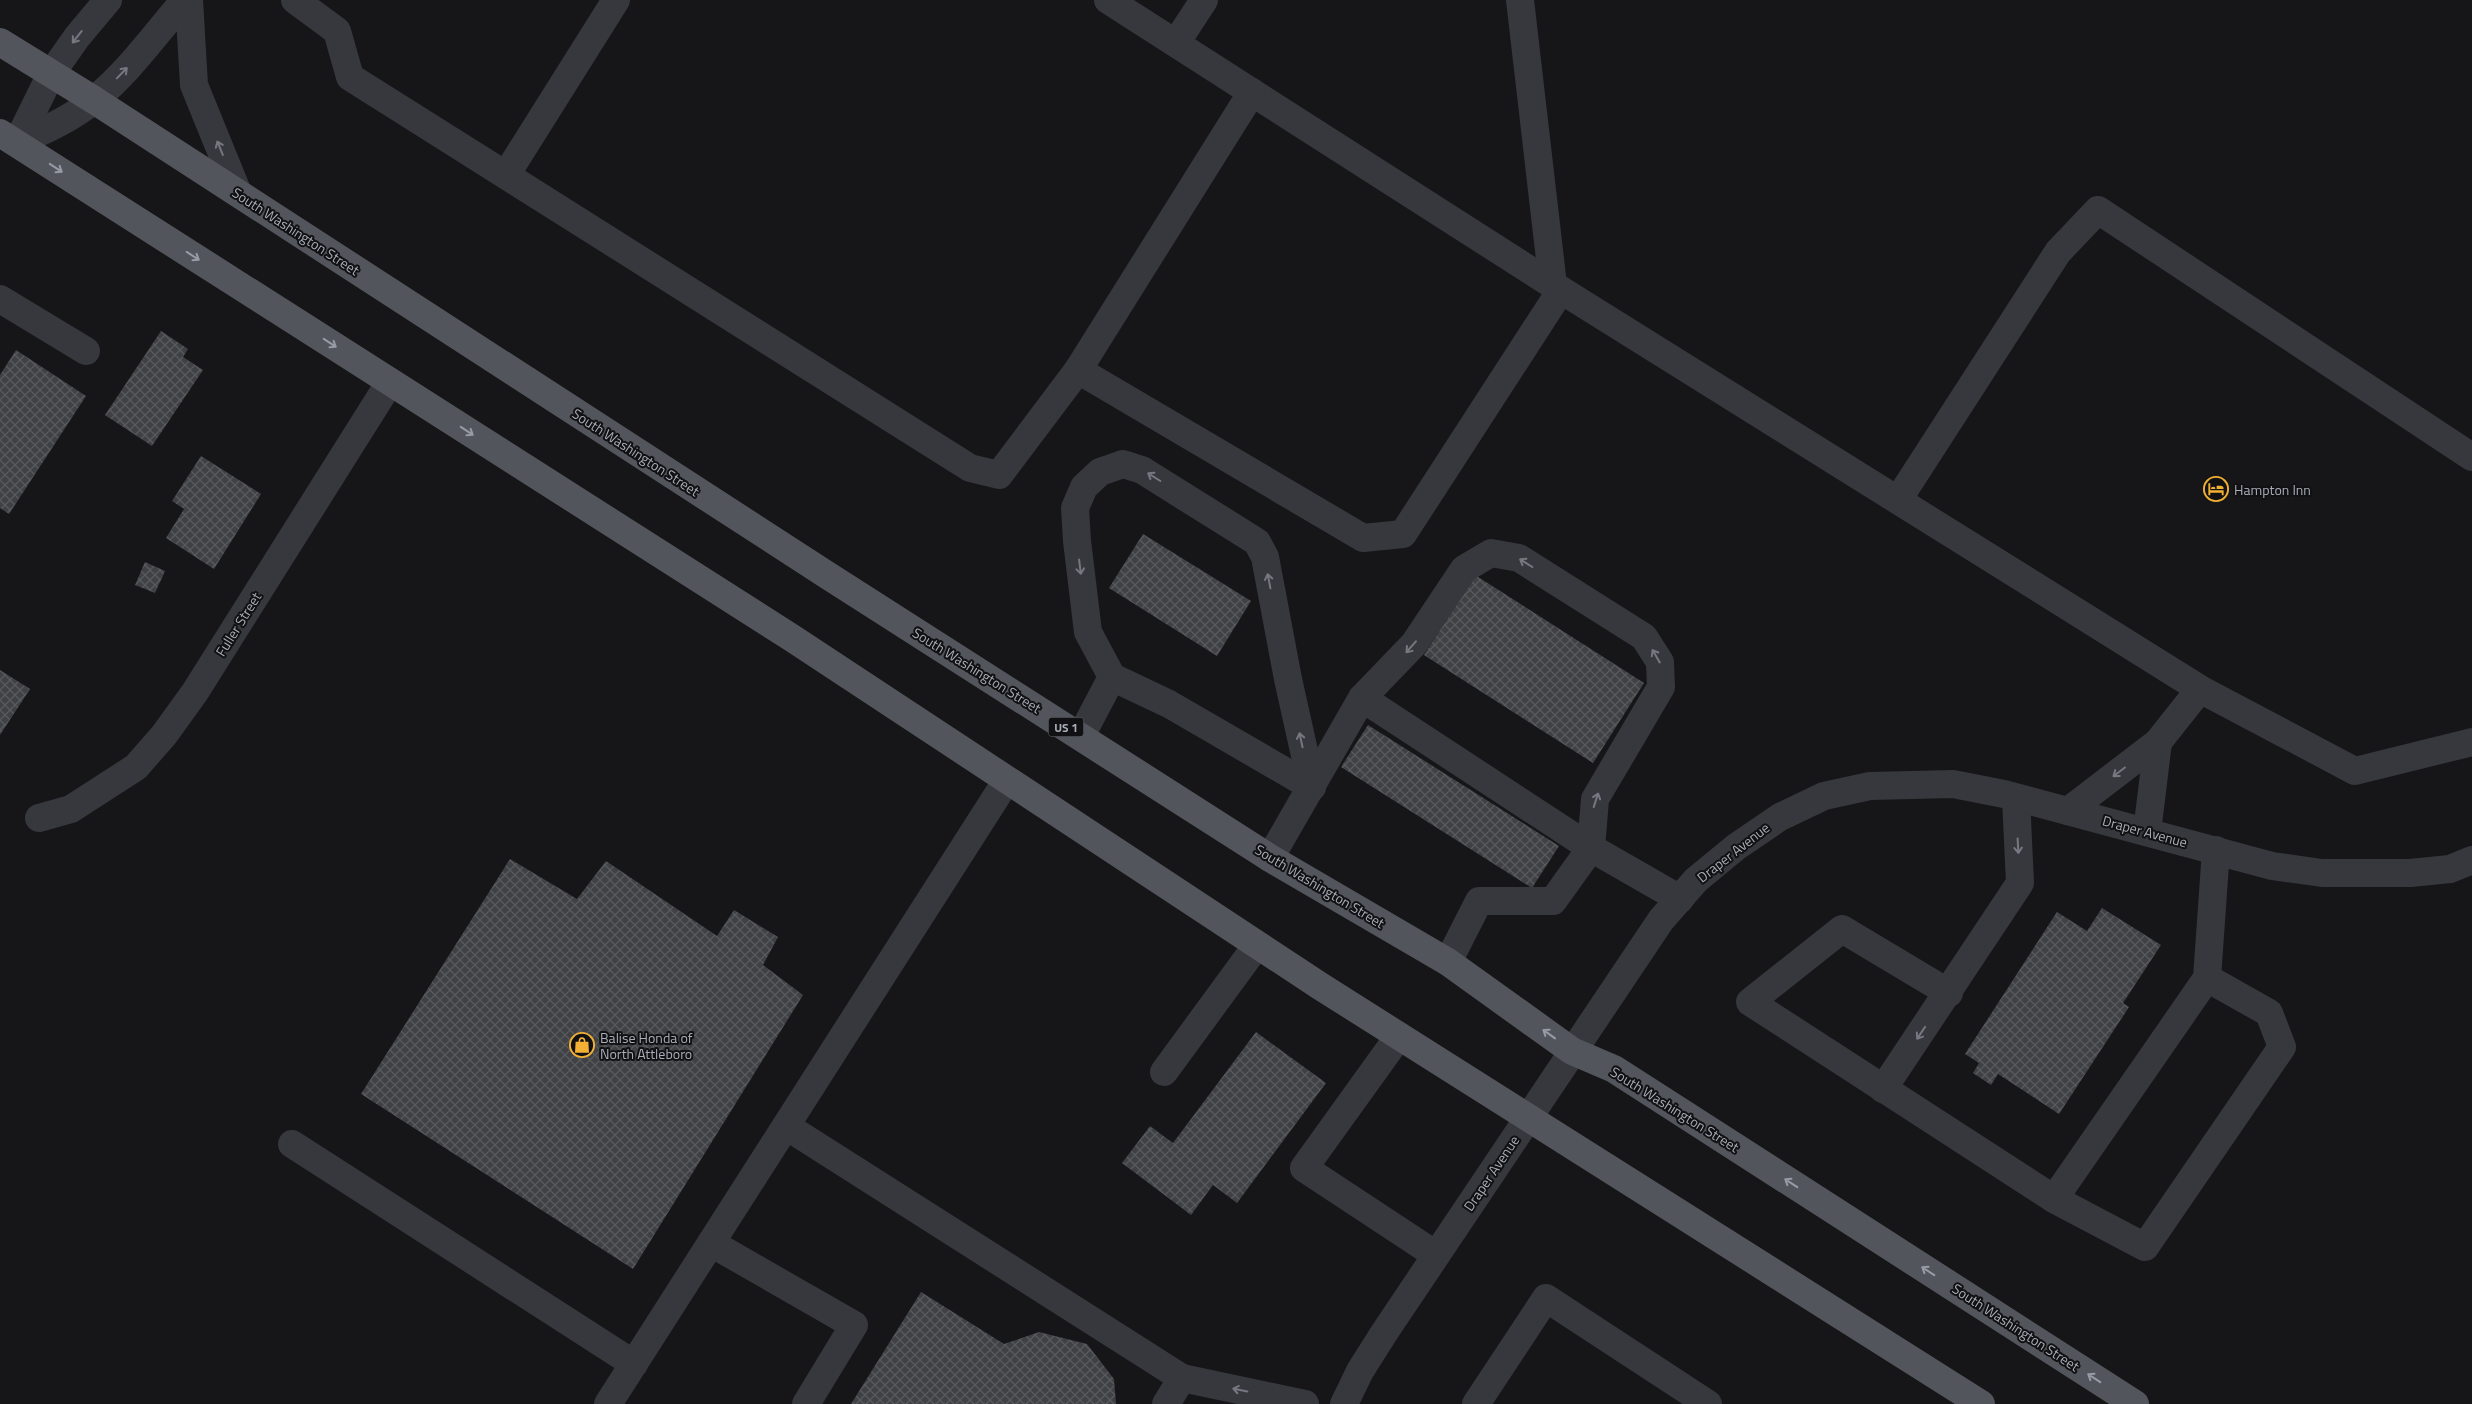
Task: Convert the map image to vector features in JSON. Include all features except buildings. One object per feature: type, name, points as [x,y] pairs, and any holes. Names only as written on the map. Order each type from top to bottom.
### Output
[{"type":"main road","name":"South Washington Street","points":[[0,42],[94,100],[827,575],[1270,858],[1448,962],[1572,1051],[1614,1069],[2135,1404]]},
{"type":"main road","points":[[6,145],[390,382],[792,638],[1399,1036],[1981,1404]]},
{"type":"street","points":[[6,145],[77,37],[108,0]]},
{"type":"street","points":[[6,145],[57,124],[94,100],[124,71],[185,0]]},
{"type":"street","points":[[189,0],[194,85],[238,193]]},
{"type":"street","points":[[295,0],[337,31],[350,76],[970,468],[1000,475],[1078,370],[1252,92]]},
{"type":"street","points":[[506,175],[616,0]]},
{"type":"street","points":[[1108,0],[1557,287],[2200,689],[2355,771],[2472,742]]},
{"type":"street","points":[[1176,43],[1204,0]]},
{"type":"street","points":[[1078,370],[1363,538],[1403,534],[1557,287],[1520,0]]},
{"type":"street","points":[[1898,500],[2058,252],[2098,210],[2472,457]]},
{"type":"street","points":[[0,299],[86,351]]},
{"type":"street","name":"Fuller Street","points":[[40,818],[71,809],[107,787],[136,767],[164,735],[195,692],[390,382]]},
{"type":"street","points":[[1123,464],[1142,470],[1257,542],[1265,557],[1288,679],[1312,788],[1169,704],[1112,677],[1088,632],[1076,541],[1075,508],[1084,487],[1100,472],[1123,464]]},
{"type":"street","points":[[1270,858],[1312,788],[1362,698],[1414,644],[1464,569],[1491,553],[1519,558],[1644,637],[1660,662],[1661,687],[1595,799],[1591,848],[1553,900],[1479,901],[1448,962]]},
{"type":"street","points":[[1081,736],[1112,677]]},
{"type":"street","points":[[2068,811],[2158,742],[2200,689]]},
{"type":"street","points":[[1362,698],[1591,848],[1680,899]]},
{"type":"street","points":[[2147,832],[2158,742]]},
{"type":"street","points":[[608,1404],[1007,780]]},
{"type":"street","name":"Draper Avenue","points":[[1344,1404],[1360,1371],[1661,920],[1696,880],[1736,846],[1780,816],[1824,796],[1870,786],[1953,784],[2068,811],[2272,866],[2322,873],[2410,873],[2450,869],[2472,860]]},
{"type":"street","points":[[1883,1089],[1949,993],[2020,883],[2016,798]]},
{"type":"street","points":[[2054,1200],[2207,978],[2216,850]]},
{"type":"street","points":[[1949,993],[1842,929],[1750,1002],[2054,1200],[2145,1247],[2282,1047],[2269,1013],[2207,978]]},
{"type":"street","points":[[1164,1072],[1258,945]]},
{"type":"street","points":[[1399,1036],[1304,1168],[1436,1255]]},
{"type":"street","points":[[786,1126],[1182,1378],[1305,1404]]},
{"type":"street","points":[[292,1144],[634,1364]]},
{"type":"street","points":[[712,1243],[854,1325],[806,1404]]},
{"type":"street","points":[[1476,1404],[1546,1298],[1708,1404]]},
{"type":"street","points":[[1166,1404],[1182,1378]]},
{"type":"place","name":"Hampton Inn","points":[[2216,489]]},
{"type":"place","name":"Balise Honda of North Attleboro","points":[[582,1045]]}]
